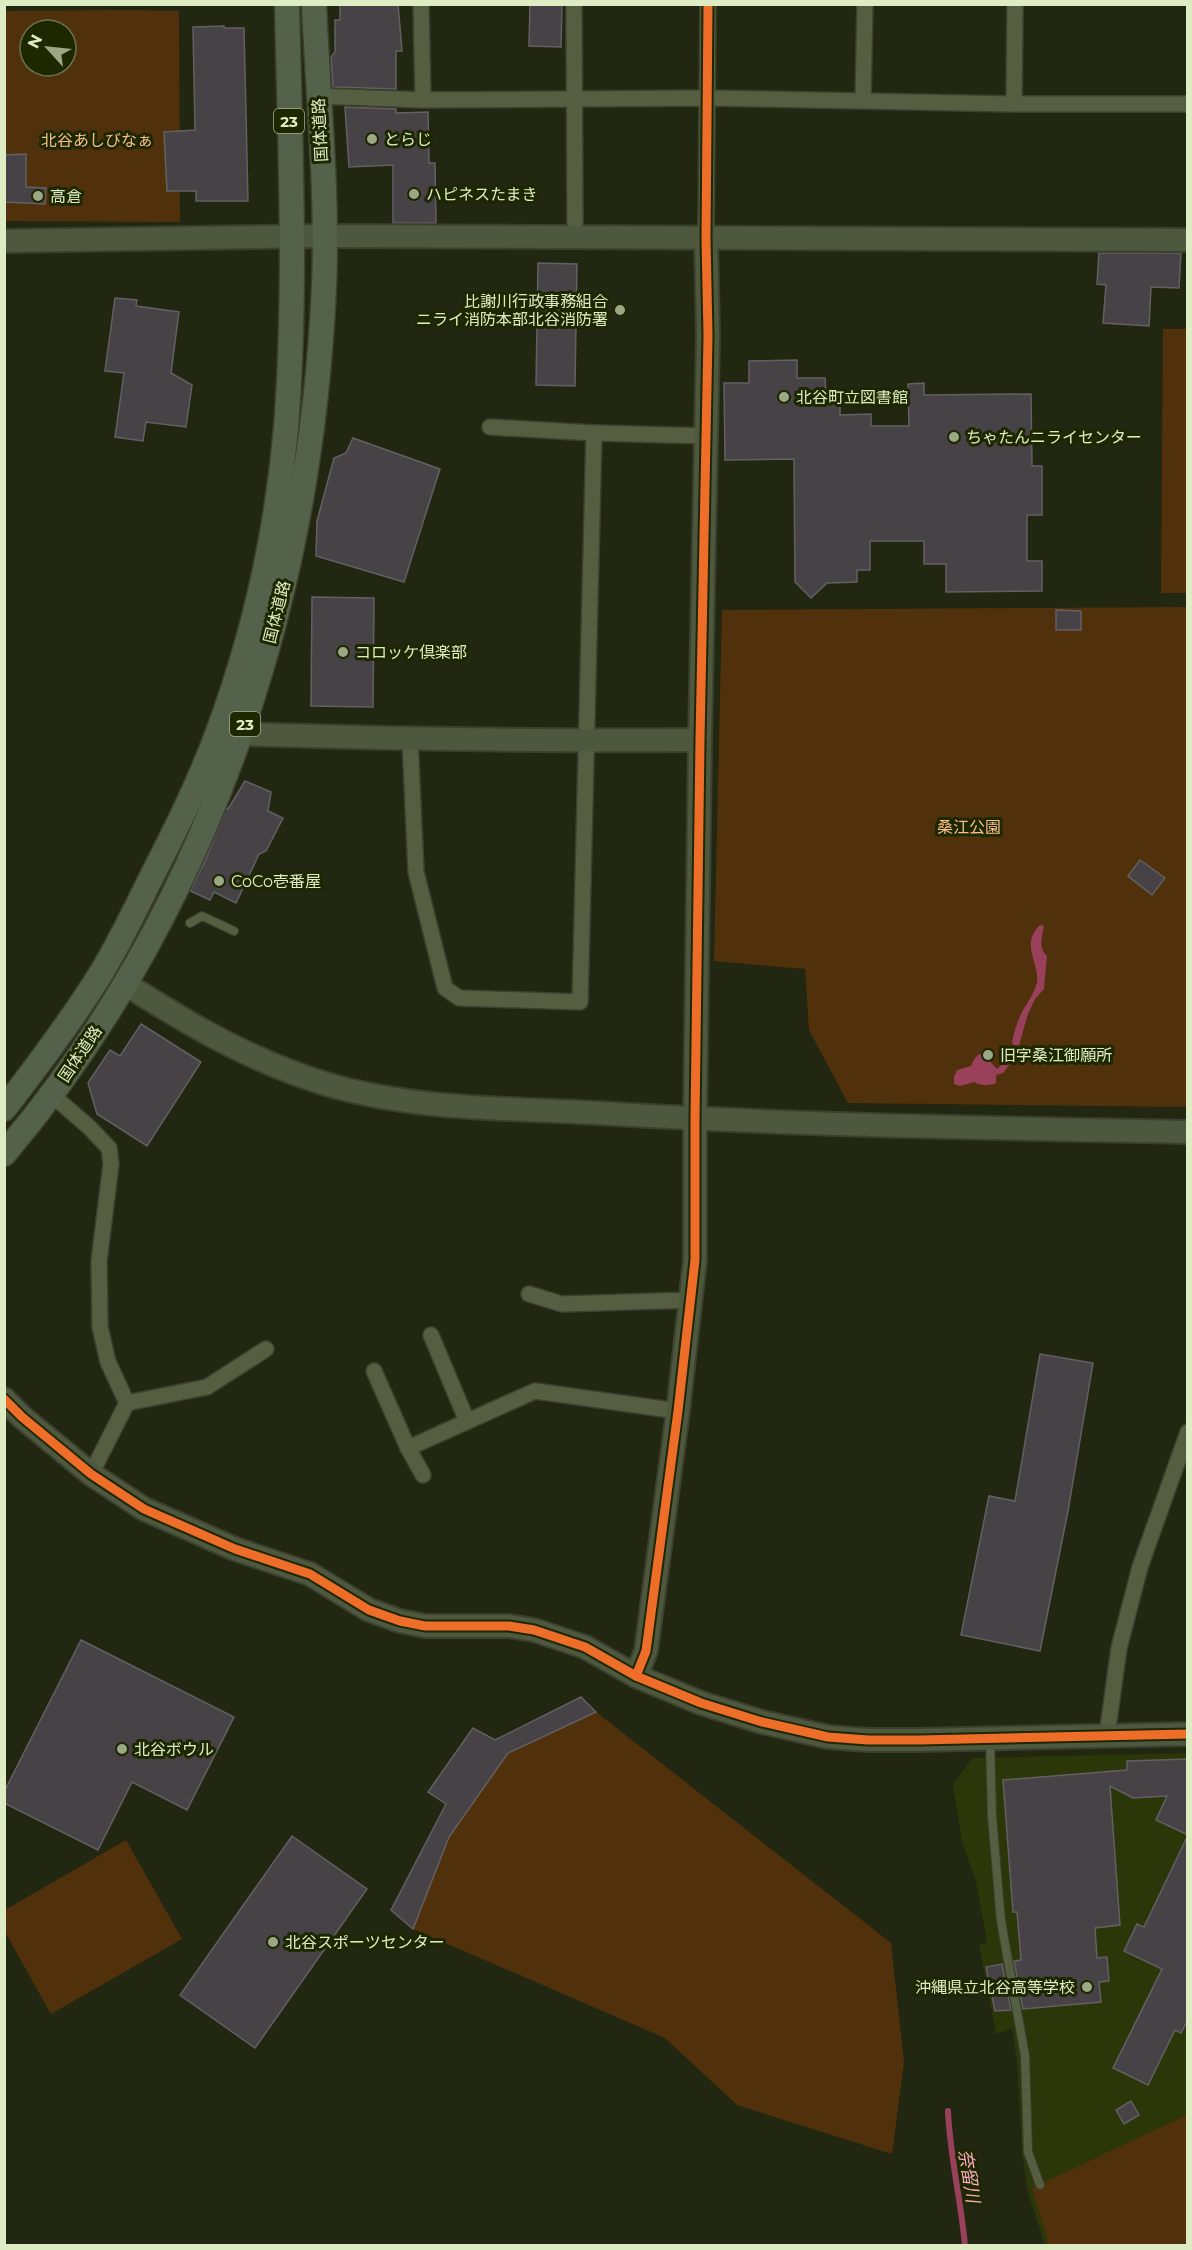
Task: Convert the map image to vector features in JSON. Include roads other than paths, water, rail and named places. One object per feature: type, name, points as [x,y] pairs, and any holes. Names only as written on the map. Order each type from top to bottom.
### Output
[{"type":"main road","name":"国体道路","points":[[4,1109],[47,1054],[103,969],[171,838],[218,732],[250,629],[276,509],[286,428],[292,237],[287,4]]},
{"type":"main road","name":"国体道路","points":[[4,1154],[52,1095],[89,1043],[126,984],[165,912],[200,839],[242,734],[272,637],[298,517],[314,417],[324,288],[325,237],[314,4]]},
{"type":"street","points":[[421,4],[423,100]]},
{"type":"street","points":[[574,4],[575,238]]},
{"type":"street","points":[[636,1676],[646,1651],[678,1411],[692,1300],[696,1218],[695,1119],[700,740],[708,336],[706,238],[708,4]]},
{"type":"street","points":[[863,100],[865,4]]},
{"type":"street","points":[[1014,104],[1015,4]]},
{"type":"street","points":[[318,96],[423,100],[707,98],[1014,104],[1188,104]]},
{"type":"street","points":[[4,241],[292,237],[1188,240]]},
{"type":"street","points":[[490,427],[707,436]]},
{"type":"street","points":[[410,740],[416,872],[445,988],[459,998],[580,1002],[594,433]]},
{"type":"street","points":[[242,734],[410,740],[585,742],[700,740]]},
{"type":"street","points":[[126,984],[201,1030],[258,1060],[327,1084],[434,1104],[695,1119],[1188,1132]]},
{"type":"street","points":[[52,1095],[109,1148],[111,1164],[99,1261],[100,1327],[108,1362],[127,1403]]},
{"type":"street","points":[[529,1294],[562,1304],[692,1300]]},
{"type":"street","points":[[431,1335],[467,1421]]},
{"type":"street","points":[[127,1403],[207,1387],[266,1349]]},
{"type":"street","points":[[374,1371],[408,1448],[423,1475]]},
{"type":"street","points":[[408,1448],[535,1391],[678,1411]]},
{"type":"street","points":[[4,1399],[22,1417],[91,1474],[144,1509],[235,1549],[310,1574],[369,1610],[400,1621],[425,1626],[509,1626],[534,1630],[585,1647],[636,1676],[684,1697],[730,1714],[809,1734],[868,1740],[1188,1734]]},
{"type":"street","points":[[91,1474],[127,1403]]},
{"type":"street","points":[[1107,1735],[1119,1648],[1140,1567],[1188,1432]]},
{"type":"lane","points":[[190,923],[202,916],[234,931]]},
{"type":"lane","points":[[990,1738],[992,1816],[1001,1921],[1025,2056],[1028,2152],[1040,2185]]},
{"type":"waterway","name":"奈留川","points":[[948,2111],[965,2246]]},
{"type":"place","name":"とらじ","points":[[372,139]]},
{"type":"place","name":"ハピネスたまき","points":[[414,194]]},
{"type":"place","name":"高倉","points":[[38,196]]},
{"type":"place","name":"比謝川行政事務組合 ニライ消防本部北谷消防署","points":[[620,310]]},
{"type":"place","name":"北谷町立図書館","points":[[784,397]]},
{"type":"place","name":"ちゃたんニライセンター","points":[[954,437]]},
{"type":"place","name":"コロッケ倶楽部","points":[[343,652]]},
{"type":"place","name":"CoCo壱番屋","points":[[219,881]]},
{"type":"place","name":"旧字桑江御願所","points":[[988,1055]]},
{"type":"place","name":"北谷ボウル","points":[[122,1749]]},
{"type":"place","name":"北谷スポーツセンター","points":[[273,1942]]},
{"type":"place","name":"沖縄県立北谷高等学校","points":[[1087,1987]]},
{"type":"park label","name":"北谷あしびなぁ","points":[[97,140]]},
{"type":"park label","name":"桑江公園","points":[[969,827]]}]
